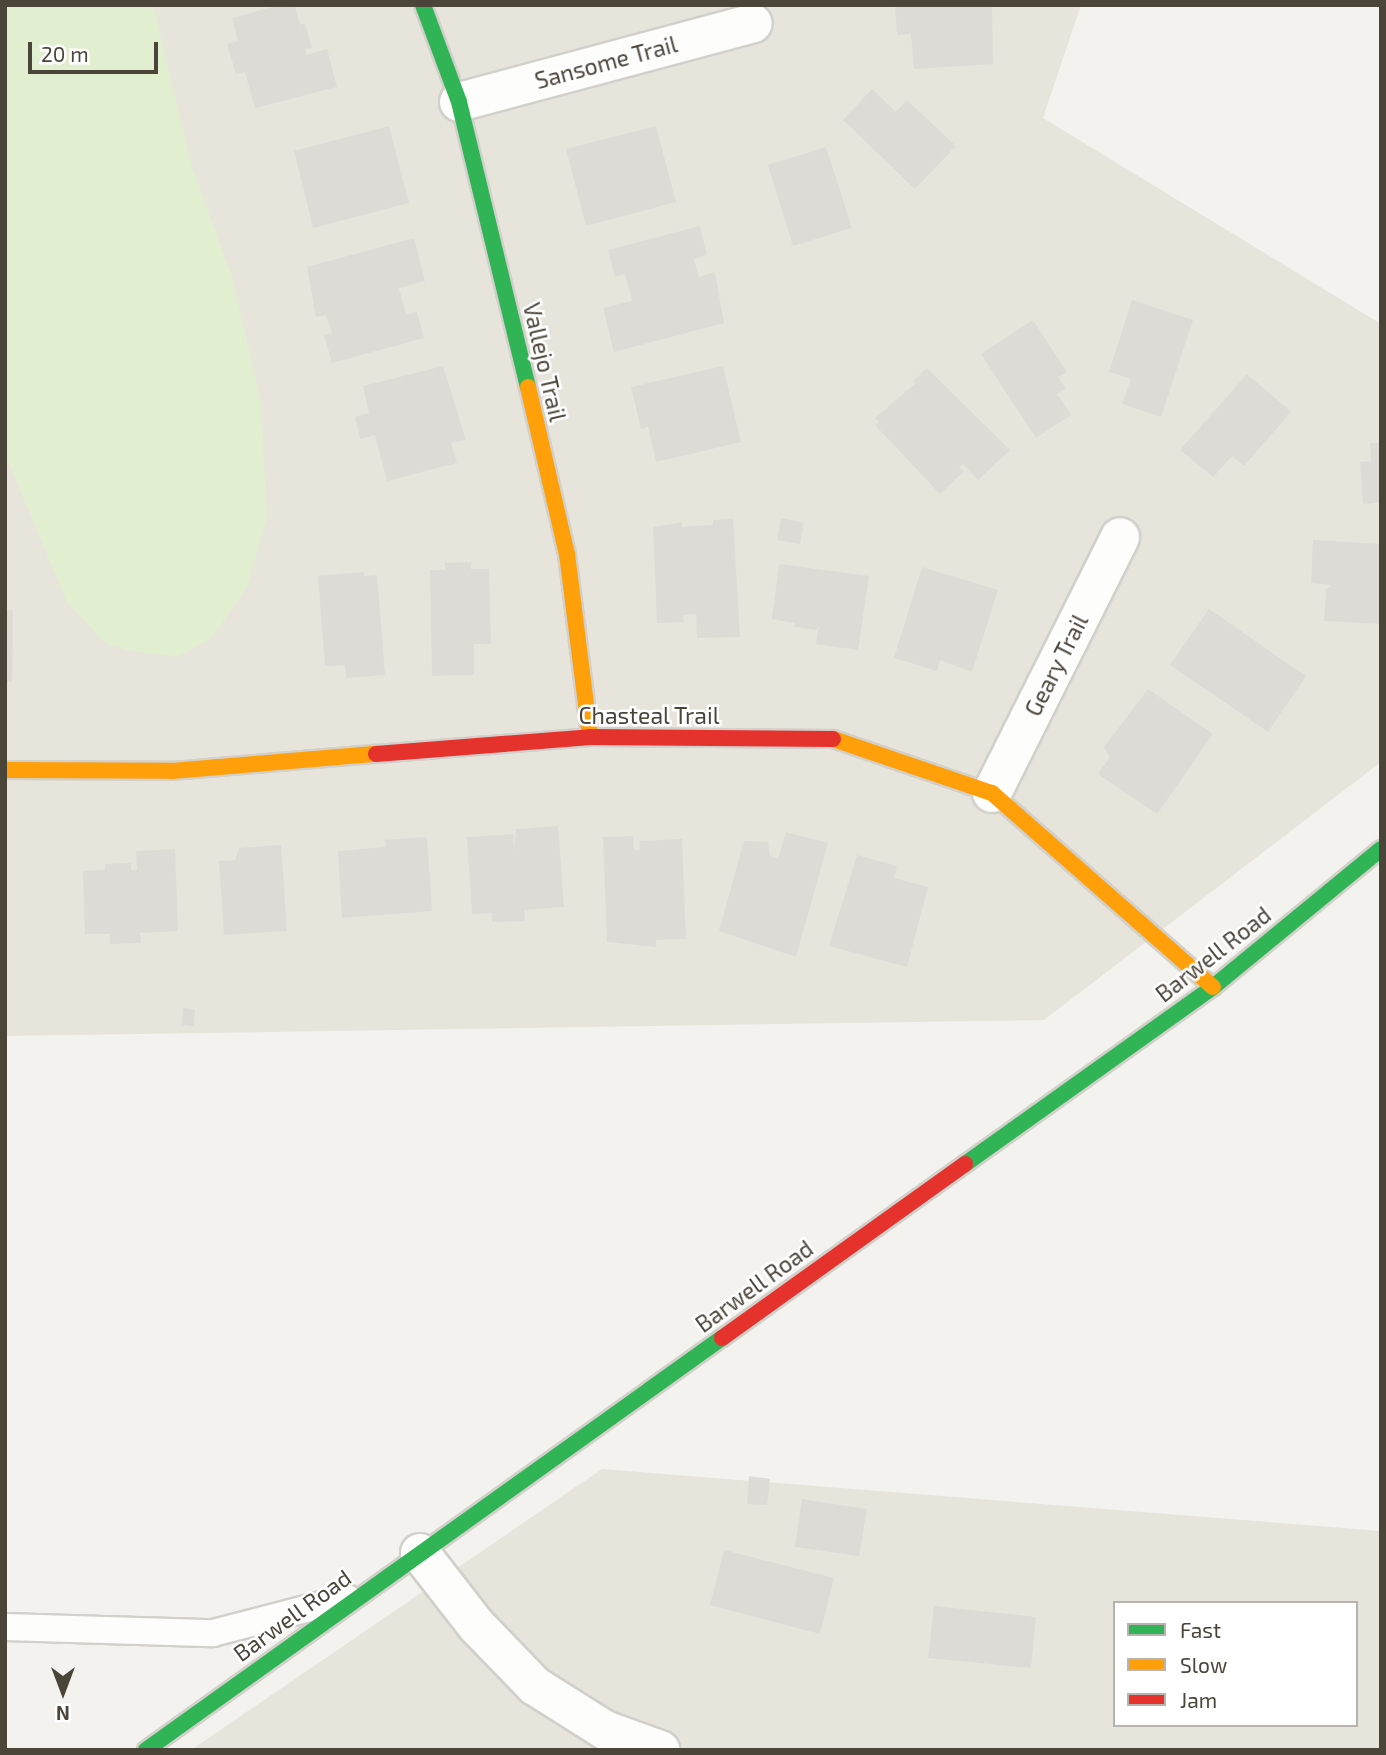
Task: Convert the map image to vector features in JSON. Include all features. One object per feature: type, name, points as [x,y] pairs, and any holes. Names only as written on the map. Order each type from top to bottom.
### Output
[{"type":"street","name":"Vallejo Trail","points":[[423,5],[459,102],[567,554],[590,737]]},
{"type":"street","name":"Sansome Trail","points":[[459,102],[752,23]]},
{"type":"street","name":"Geary Trail","points":[[992,793],[1120,537]]},
{"type":"street","name":"Chasteal Trail","points":[[5,770],[172,771],[590,737],[831,738],[992,793],[1213,987]]},
{"type":"street","name":"Barwell Road","points":[[146,1750],[356,1596],[1213,987],[1381,849]]},
{"type":"street","points":[[420,1553],[476,1625],[535,1686],[605,1730],[660,1750]]},
{"type":"lane","points":[[5,1628],[213,1633],[356,1596]]},
{"type":"shaded area","points":[[5,5],[1081,5],[1043,118],[1381,324],[1381,762],[1044,1020],[5,1036]]},
{"type":"shaded area","points":[[602,1469],[1381,1531],[1381,1750],[191,1750]]},
{"type":"green space","points":[[5,5],[153,5],[192,166],[233,280],[261,402],[267,517],[247,587],[211,639],[177,657],[127,650],[104,642],[67,602],[5,454]]},
{"type":"building","points":[[280,5],[295,5],[300,25],[305,23],[312,48],[305,49],[306,55],[327,49],[337,87],[255,108],[245,72],[236,74],[227,44],[238,41],[232,18]]},
{"type":"building","points":[[895,5],[992,5],[993,64],[914,69],[911,34],[897,35]]},
{"type":"building","points":[[872,89],[896,112],[907,100],[956,146],[915,189],[843,120]]},
{"type":"building","points":[[389,126],[409,203],[313,228],[294,151]]},
{"type":"building","points":[[656,126],[676,202],[586,226],[566,149]]},
{"type":"building","points":[[826,147],[852,228],[793,246],[768,165]]},
{"type":"building","points":[[700,226],[707,255],[694,259],[699,277],[715,272],[724,323],[614,352],[603,308],[632,301],[625,274],[615,277],[608,250]]},
{"type":"building","points":[[414,238],[425,281],[399,288],[406,315],[417,312],[424,338],[332,363],[324,335],[332,333],[326,315],[316,317],[307,267]]},
{"type":"building","points":[[1132,300],[1193,320],[1161,417],[1122,404],[1131,379],[1109,372]]},
{"type":"building","points":[[1033,320],[1067,372],[1058,377],[1066,389],[1057,394],[1071,415],[1036,438],[981,354]]},
{"type":"building","points":[[443,366],[466,440],[451,443],[457,463],[387,481],[375,435],[360,439],[355,417],[369,413],[363,386]]},
{"type":"building","points":[[723,366],[741,442],[656,462],[648,427],[641,429],[631,387]]},
{"type":"building","points":[[927,368],[1010,450],[978,480],[963,464],[959,468],[964,471],[940,494],[875,425],[879,422],[875,418],[915,384],[913,381]]},
{"type":"building","points":[[1247,374],[1291,412],[1244,466],[1232,456],[1213,477],[1180,450]]},
{"type":"building","points":[[1370,443],[1381,443],[1381,502],[1363,504],[1360,462],[1371,461]]},
{"type":"building","points":[[781,518],[804,523],[800,544],[777,540]]},
{"type":"building","points":[[733,519],[740,637],[697,638],[696,614],[683,615],[684,622],[657,623],[653,527],[682,522],[682,527],[713,525],[713,520]]},
{"type":"building","points":[[1313,540],[1381,544],[1381,624],[1324,621],[1326,590],[1331,585],[1311,583]]},
{"type":"building","points":[[471,562],[471,569],[489,569],[491,644],[474,644],[474,675],[432,676],[430,570],[445,570],[445,563]]},
{"type":"building","points":[[779,564],[869,576],[858,650],[816,644],[819,626],[816,630],[795,627],[795,623],[772,619]]},
{"type":"building","points":[[922,567],[998,590],[972,672],[940,660],[937,671],[894,658]]},
{"type":"building","points":[[364,572],[364,576],[377,575],[385,675],[346,678],[345,665],[325,666],[318,576]]},
{"type":"building","points":[[1209,609],[1306,676],[1268,732],[1170,665]]},
{"type":"building","points":[[5,610],[13,610],[12,682],[5,682]]},
{"type":"building","points":[[1148,689],[1213,734],[1157,814],[1098,774],[1110,757],[1104,747]]},
{"type":"building","points":[[558,826],[564,907],[524,910],[525,921],[492,922],[492,913],[472,914],[467,837],[513,834],[514,851],[516,829]]},
{"type":"building","points":[[786,832],[828,843],[796,957],[719,931],[744,841],[768,842],[770,856],[778,859]]},
{"type":"building","points":[[633,836],[634,850],[640,850],[639,841],[682,839],[686,939],[656,940],[656,947],[607,942],[603,837]]},
{"type":"building","points":[[427,837],[432,911],[342,918],[338,851],[386,847],[385,840]]},
{"type":"building","points":[[281,845],[287,931],[224,935],[219,861],[235,860],[239,848]]},
{"type":"building","points":[[175,849],[178,931],[140,933],[141,943],[110,944],[110,934],[85,934],[83,871],[105,870],[105,864],[131,863],[131,870],[137,870],[136,851]]},
{"type":"building","points":[[857,855],[897,866],[894,878],[928,887],[907,967],[829,946]]},
{"type":"building","points":[[183,1008],[195,1009],[194,1026],[182,1025]]},
{"type":"building","points":[[749,1476],[770,1479],[767,1505],[747,1504]]},
{"type":"building","points":[[802,1499],[867,1509],[859,1556],[795,1547]]},
{"type":"building","points":[[724,1550],[834,1578],[820,1634],[710,1605]]},
{"type":"building","points":[[934,1606],[1036,1617],[1031,1668],[928,1658]]},
{"type":"traffic: fast","points":[[423,5],[459,102],[528,387]]},
{"type":"traffic: fast","points":[[965,1164],[1213,987],[1381,849]]},
{"type":"traffic: fast","points":[[146,1750],[722,1338]]},
{"type":"traffic: slow","points":[[528,387],[567,554],[590,737]]},
{"type":"traffic: slow","points":[[833,739],[992,793],[1213,987]]},
{"type":"traffic: slow","points":[[5,770],[172,771],[376,754]]},
{"type":"traffic: jam","points":[[376,754],[590,737],[833,739]]},
{"type":"traffic: jam","points":[[722,1338],[965,1164]]}]
